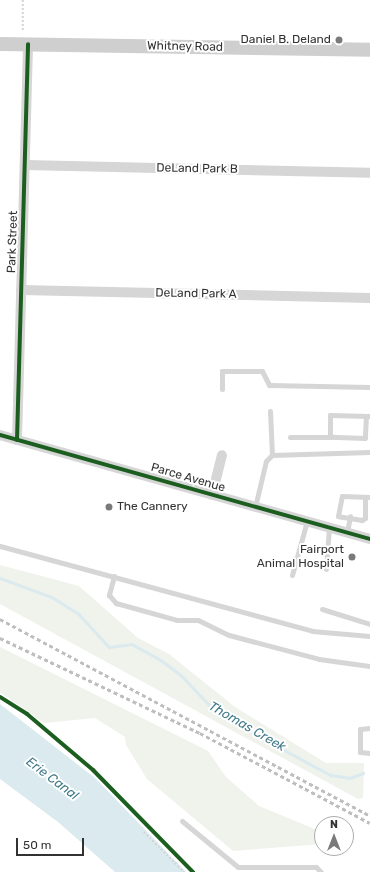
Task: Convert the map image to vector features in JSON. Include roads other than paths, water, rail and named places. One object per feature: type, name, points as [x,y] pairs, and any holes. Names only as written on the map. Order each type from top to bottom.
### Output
[{"type":"main road","name":"Whitney Road","points":[[0,44],[25,39],[370,50]]},
{"type":"street","name":"Park Street","points":[[17,440],[25,165],[25,39]]},
{"type":"street","name":"DeLand Park B","points":[[25,165],[370,173]]},
{"type":"street","name":"DeLand Park A","points":[[21,290],[370,298]]},
{"type":"street","name":"Parce Avenue","points":[[0,435],[370,538]]},
{"type":"street","points":[[212,495],[222,456]]},
{"type":"lane","points":[[222,389],[222,371],[262,371],[269,385],[370,387]]},
{"type":"lane","points":[[270,411],[272,455]]},
{"type":"lane","points":[[290,437],[366,438],[368,416],[330,415],[330,437]]},
{"type":"lane","points":[[255,507],[266,461],[272,455],[370,452]]},
{"type":"lane","points":[[342,496],[368,497],[365,518],[338,516],[342,496]]},
{"type":"lane","points":[[353,503],[354,496]]},
{"type":"lane","points":[[347,532],[350,517]]},
{"type":"lane","points":[[292,575],[306,521]]},
{"type":"lane","points":[[326,569],[329,527]]},
{"type":"lane","points":[[0,546],[312,631],[370,636]]},
{"type":"lane","points":[[114,576],[108,595],[116,603],[177,620],[198,620],[229,635],[319,659],[370,666]]},
{"type":"lane","points":[[322,609],[370,624]]},
{"type":"lane","points":[[370,728],[360,729],[360,752],[370,753]]},
{"type":"lane","points":[[182,821],[238,866],[249,870],[316,867],[321,872]]},
{"type":"water","name":"Erie Canal","points":[[0,704],[95,778],[186,872],[115,872],[58,822],[0,779]]},
{"type":"waterway","name":"Thomas Creek","points":[[0,578],[52,597],[79,614],[109,647],[132,644],[161,660],[181,675],[218,714],[310,764],[331,775],[350,778],[363,773]]},
{"type":"railway","points":[[0,619],[370,816]]},
{"type":"railway","points":[[0,638],[200,733],[370,823]]},
{"type":"place","name":"Daniel B. Deland","points":[[339,40]]},
{"type":"place","name":"The Cannery","points":[[109,507]]},
{"type":"place","name":"Fairport Animal Hospital","points":[[352,557]]}]
